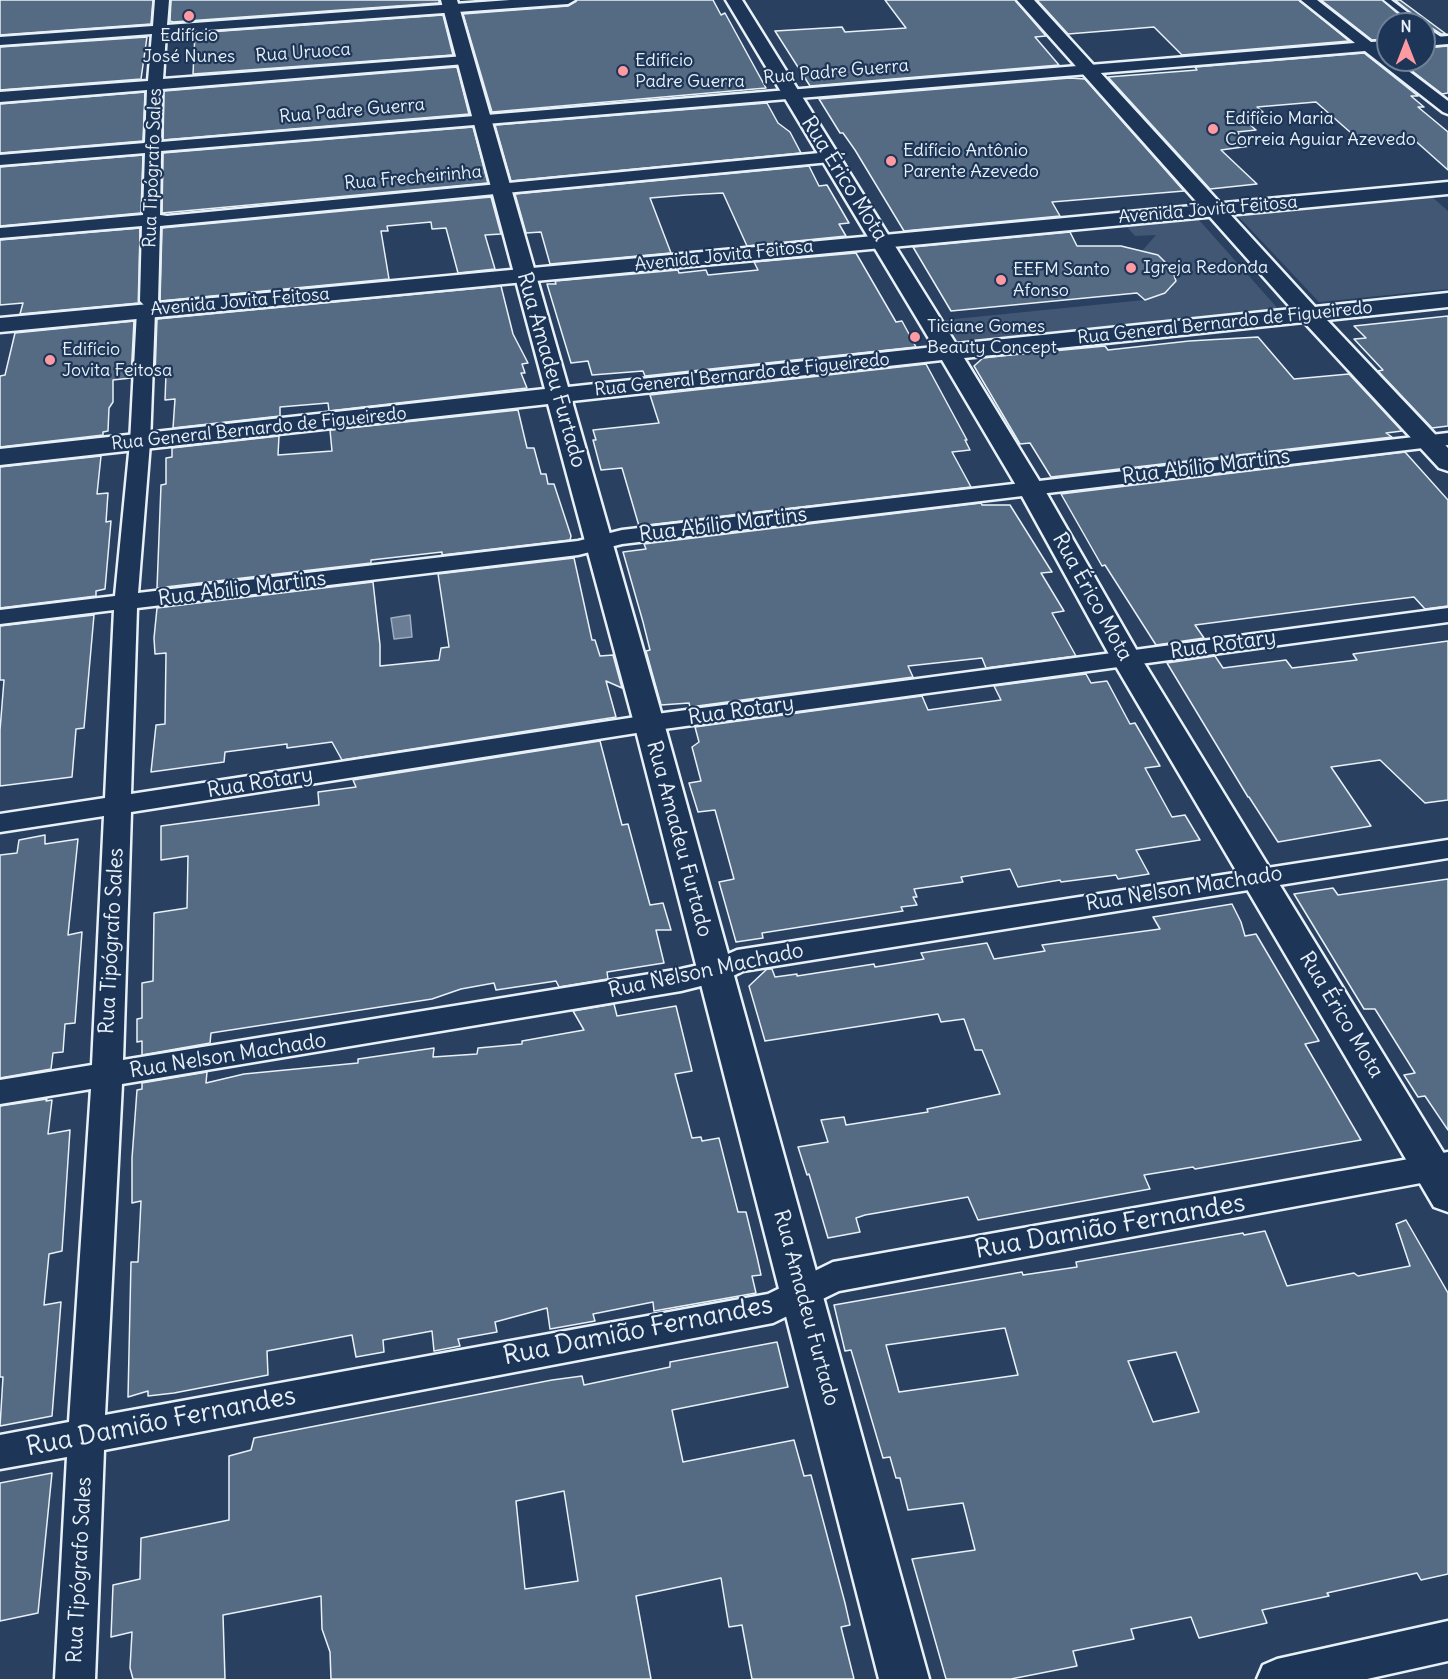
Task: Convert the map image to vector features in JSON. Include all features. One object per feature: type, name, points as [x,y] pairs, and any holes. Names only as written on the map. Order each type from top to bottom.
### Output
[{"type":"street","name":"Rua Tipógrafo Sales","points":[[75,1679],[86,1436],[107,1076],[126,603],[140,443],[155,84],[162,0]]},
{"type":"street","points":[[0,41],[160,30],[450,4],[568,0]]},
{"type":"street","name":"Rua Érico Mota","points":[[734,0],[949,352],[1030,488],[1126,658],[1443,1176]]},
{"type":"street","points":[[1025,0],[1309,314],[1437,440],[1448,463]]},
{"type":"street","points":[[1308,0],[1447,107]]},
{"type":"street","name":"Rua Amadeu Furtado","points":[[450,4],[649,723],[904,1679]]},
{"type":"street","name":"Rua Padre Guerra","points":[[0,160],[1376,46]]},
{"type":"street","name":"Rua Uruoca","points":[[0,97],[465,60]]},
{"type":"street","name":"Rua Frecheirinha","points":[[0,233],[150,220],[167,221],[830,157]]},
{"type":"street","name":"Avenida Jovita Feitosa","points":[[1211,205],[1448,178]]},
{"type":"street","name":"Avenida Jovita Feitosa","points":[[0,325],[147,306],[879,235],[1211,205],[1448,188]]},
{"type":"street","name":"Rua General Bernardo de Figueiredo","points":[[0,457],[949,352],[1448,300]]},
{"type":"street","name":"Avenida Jovita Feitosa","points":[[0,314],[147,306]]},
{"type":"street","name":"Rua Abílio Martins","points":[[0,617],[599,544],[622,537],[1437,440]]},
{"type":"street","name":"Rua Rotary","points":[[0,823],[649,723],[1448,615]]},
{"type":"street","name":"Rua Nelson Machado","points":[[0,1092],[681,980],[715,972],[737,961],[1448,849]]},
{"type":"street","name":"Rua Damião Fernandes","points":[[0,1452],[773,1308],[833,1277],[1443,1176]]},
{"type":"street","points":[[1277,1679],[1448,1641]]},
{"type":"lane","points":[[1387,0],[1403,12]]},
{"type":"shaded area","points":[[1431,196],[1448,211],[1448,289],[1319,302],[1238,216]]},
{"type":"shaded area","points":[[1193,217],[1199,220],[1281,312],[1105,330],[957,341],[945,320],[1144,300],[1161,295],[1172,288],[1176,276],[1166,263],[1142,251],[1156,235],[1135,236],[1124,224]]},
{"type":"shaded area","points":[[410,615],[412,637],[394,639],[391,618]]},
{"type":"building","points":[[0,0],[153,0],[151,24],[0,35]]},
{"type":"building","points":[[171,0],[439,0],[439,3],[173,22],[170,21]]},
{"type":"building","points":[[577,0],[713,0],[721,15],[725,13],[766,88],[492,112],[463,14],[568,6]]},
{"type":"building","points":[[885,0],[1015,0],[1046,36],[1035,37],[1059,65],[810,86],[775,31],[842,27],[845,32],[906,28]]},
{"type":"building","points":[[1037,0],[1299,0],[1349,41],[1182,55],[1154,27],[1068,34]]},
{"type":"building","points":[[1321,0],[1382,0],[1396,12],[1376,12],[1376,40],[1372,40]]},
{"type":"building","points":[[1395,0],[1400,0],[1416,12],[1410,12]]},
{"type":"building","points":[[443,15],[453,55],[193,74],[195,33]]},
{"type":"building","points":[[1436,27],[1446,34],[1436,31]]},
{"type":"building","points":[[147,37],[141,79],[0,90],[0,47]]},
{"type":"building","points":[[1448,46],[1448,93],[1442,94],[1414,72],[1436,72],[1436,47]]},
{"type":"building","points":[[1364,53],[1376,63],[1376,72],[1388,72],[1418,96],[1411,96],[1424,107],[1418,107],[1448,132],[1448,170],[1411,137],[1359,140],[1316,102],[1257,107],[1263,112],[1258,112],[1266,120],[1247,122],[1256,130],[1237,132],[1250,146],[1221,150],[1257,184],[1210,189],[1108,77],[1197,70],[1195,67]]},
{"type":"building","points":[[457,67],[469,114],[163,140],[164,91]]},
{"type":"building","points":[[1070,78],[1085,79],[1184,191],[1052,202],[1060,216],[904,231],[855,150],[843,133],[840,133],[819,99]]},
{"type":"building","points":[[145,92],[143,141],[0,153],[0,104]]},
{"type":"building","points":[[767,103],[778,123],[790,132],[801,153],[511,181],[495,125]]},
{"type":"building","points":[[473,127],[488,183],[162,213],[163,153]]},
{"type":"building","points":[[143,155],[141,213],[0,226],[0,167]]},
{"type":"building","points":[[809,166],[819,186],[827,185],[849,223],[839,224],[846,236],[747,246],[723,193],[650,198],[671,253],[550,264],[541,232],[526,233],[515,194]]},
{"type":"building","points":[[491,197],[501,234],[485,235],[495,269],[458,273],[446,228],[432,229],[431,222],[387,226],[388,231],[381,231],[389,279],[160,301],[162,228]]},
{"type":"building","points":[[140,228],[139,303],[20,314],[23,303],[0,305],[0,240]]},
{"type":"building","name":"EEFM Santo Afonso","points":[[1070,232],[1077,246],[1121,246],[1158,255],[1172,269],[1176,281],[1165,293],[1145,300],[1137,293],[951,311],[913,247]]},
{"type":"building","points":[[856,253],[896,322],[902,321],[916,347],[645,376],[643,371],[592,375],[588,361],[571,363],[547,284],[556,284],[555,281],[678,270],[679,273],[706,270],[708,275],[758,270],[754,262]]},
{"type":"building","points":[[501,286],[513,334],[528,363],[522,364],[525,373],[521,373],[527,388],[329,411],[328,403],[280,407],[280,416],[173,428],[175,399],[165,400],[166,374],[155,375],[157,319]]},
{"type":"building","points":[[1448,316],[1448,426],[1432,428],[1378,371],[1383,370],[1354,339],[1366,338],[1354,326]]},
{"type":"building","points":[[134,321],[131,378],[113,380],[113,402],[109,408],[108,431],[103,432],[103,435],[0,447],[0,376],[5,375],[15,333]]},
{"type":"building","points":[[1258,337],[1294,379],[1349,374],[1402,431],[1386,433],[1392,437],[1051,477],[1030,443],[1020,444],[974,366],[983,358],[1001,356],[1105,346],[1108,350],[1189,341]]},
{"type":"building","points":[[926,364],[967,440],[965,440],[970,450],[952,452],[971,487],[639,526],[622,468],[601,470],[593,440],[596,440],[593,430],[659,423],[650,395]]},
{"type":"building","points":[[518,410],[527,448],[534,448],[541,474],[546,474],[548,484],[554,484],[571,536],[570,540],[442,555],[442,552],[371,560],[371,563],[157,588],[161,485],[166,484],[166,458],[172,457],[172,448],[279,436],[278,455],[332,451],[330,430]]},
{"type":"building","points":[[1405,452],[1448,500],[1448,606],[1425,609],[1414,597],[1195,625],[1204,638],[1156,645],[1105,565],[1102,566],[1061,494]]},
{"type":"building","points":[[101,456],[97,494],[108,493],[106,522],[111,521],[105,589],[96,591],[96,596],[0,608],[0,467]]},
{"type":"building","points":[[981,503],[982,505],[1010,505],[1052,572],[1041,573],[1064,611],[1052,613],[1076,656],[986,668],[982,658],[908,666],[913,677],[690,707],[689,703],[661,705],[646,651],[650,650],[623,552],[646,549],[644,544]]},
{"type":"building","points":[[574,558],[592,640],[595,640],[600,656],[613,655],[622,688],[606,681],[616,717],[342,760],[332,742],[287,748],[287,744],[225,752],[224,762],[151,772],[156,725],[165,724],[166,653],[155,654],[157,608],[373,582],[380,666],[439,660],[441,648],[449,647],[438,574]]},
{"type":"building","points":[[94,615],[84,728],[76,729],[72,777],[0,786],[0,730],[4,680],[0,680],[0,626]]},
{"type":"building","points":[[1448,641],[1448,800],[1425,803],[1380,760],[1331,767],[1371,826],[1278,842],[1167,663],[1215,656],[1223,668],[1286,660],[1292,668],[1357,660],[1353,654]]},
{"type":"building","points":[[1086,674],[1091,683],[1107,681],[1130,724],[1135,723],[1160,766],[1145,768],[1172,817],[1185,815],[1200,840],[1136,850],[1149,874],[1118,879],[1116,875],[1061,882],[1060,880],[1018,887],[1010,869],[961,877],[963,882],[914,889],[917,897],[913,897],[917,905],[901,907],[903,911],[762,933],[763,938],[736,942],[719,882],[734,879],[715,810],[698,812],[689,783],[701,781],[692,747],[699,742],[695,727],[922,696],[928,710],[1001,700],[994,686]]},
{"type":"building","points":[[600,741],[622,825],[628,824],[650,905],[663,903],[671,930],[656,930],[664,963],[607,972],[608,979],[559,987],[556,981],[496,990],[494,983],[461,989],[432,999],[211,1033],[210,1043],[142,1055],[142,1041],[137,1042],[137,1019],[142,1018],[142,983],[153,981],[154,913],[187,908],[188,856],[161,860],[161,826],[319,805],[318,792],[356,787],[353,780]]},
{"type":"building","points":[[45,835],[45,844],[78,839],[68,935],[82,932],[75,1023],[65,1024],[63,1052],[53,1053],[51,1069],[0,1078],[0,855],[17,853],[19,840]]},
{"type":"building","points":[[1448,879],[1448,1130],[1425,1096],[1418,1097],[1404,1075],[1415,1073],[1375,1009],[1364,1009],[1294,894],[1333,888],[1338,895]]},
{"type":"building","points":[[1232,904],[1245,936],[1256,934],[1319,1041],[1305,1044],[1361,1140],[1195,1169],[1193,1167],[1144,1175],[1150,1189],[978,1220],[968,1197],[865,1215],[856,1218],[860,1232],[828,1238],[809,1174],[807,1175],[798,1147],[828,1142],[821,1120],[844,1117],[846,1125],[928,1112],[927,1109],[1000,1094],[982,1050],[975,1050],[964,1019],[941,1022],[938,1014],[765,1041],[749,986],[767,969],[772,969],[775,977],[797,974],[797,976],[874,964],[875,967],[924,959],[921,953],[987,943],[994,959],[1045,951],[1042,945],[1160,929],[1153,917]]},
{"type":"building","points":[[614,1004],[617,1016],[676,1006],[692,1071],[675,1074],[692,1138],[701,1137],[702,1141],[719,1138],[738,1212],[746,1212],[757,1257],[761,1275],[752,1276],[756,1293],[654,1311],[653,1302],[593,1314],[595,1321],[550,1329],[547,1308],[495,1322],[497,1332],[458,1339],[460,1346],[434,1351],[432,1331],[383,1340],[384,1352],[356,1357],[352,1335],[267,1351],[268,1375],[174,1393],[148,1396],[148,1391],[128,1397],[131,1262],[138,1262],[141,1201],[132,1203],[132,1158],[137,1090],[142,1089],[142,1083],[207,1072],[206,1083],[244,1074],[358,1063],[358,1059],[434,1048],[433,1057],[477,1054],[478,1048],[522,1044],[522,1041],[584,1030],[573,1011]]},
{"type":"building","points":[[47,1099],[46,1101],[52,1100],[48,1134],[70,1130],[62,1251],[49,1254],[44,1305],[61,1302],[52,1416],[0,1426],[3,1377],[0,1377],[0,1106]]},
{"type":"building","points":[[1406,1220],[1448,1293],[1448,1574],[1421,1580],[1417,1573],[1327,1593],[1329,1596],[1262,1610],[1267,1623],[1199,1638],[1191,1617],[1131,1629],[1134,1639],[1073,1651],[1077,1666],[1011,1679],[946,1679],[912,1559],[975,1550],[963,1503],[908,1510],[900,1478],[896,1478],[890,1457],[883,1458],[851,1350],[845,1351],[834,1305],[1022,1272],[1023,1275],[1077,1267],[1076,1262],[1265,1231],[1287,1286],[1354,1273],[1358,1276],[1410,1266],[1396,1224]],"holes":[[[1005,1328],[1018,1375],[899,1392],[886,1345]],[[1176,1352],[1199,1412],[1153,1422],[1128,1361]]]},
{"type":"building","points":[[777,1342],[788,1387],[672,1410],[683,1462],[794,1440],[804,1476],[811,1475],[845,1603],[850,1625],[841,1627],[854,1679],[752,1679],[742,1625],[729,1627],[721,1578],[636,1596],[651,1679],[331,1679],[330,1652],[322,1629],[321,1596],[223,1615],[225,1679],[133,1679],[130,1668],[132,1632],[111,1637],[113,1585],[140,1579],[141,1538],[229,1520],[229,1456],[251,1450],[254,1438],[552,1380],[582,1376],[584,1385],[670,1367],[670,1362]],"holes":[[[564,1491],[578,1581],[525,1589],[516,1501]]]},
{"type":"building","points":[[52,1473],[38,1613],[0,1621],[0,1483]]},
{"type":"place","name":"Edifício José Nunes","points":[[189,16]]},
{"type":"place","name":"Edifício Padre Guerra","points":[[623,71]]},
{"type":"place","name":"Edifício Maria Correia Aguiar Azevedo","points":[[1213,129]]},
{"type":"place","name":"Edifício Antônio Parente Azevedo","points":[[891,161]]},
{"type":"place","name":"Igreja Redonda","points":[[1131,268]]},
{"type":"place","name":"EEFM Santo Afonso","points":[[1001,280]]},
{"type":"place","name":"Ticiane Gomes Beauty Concept","points":[[915,337]]},
{"type":"place","name":"Edifício Jovita Feitosa","points":[[50,360]]}]
